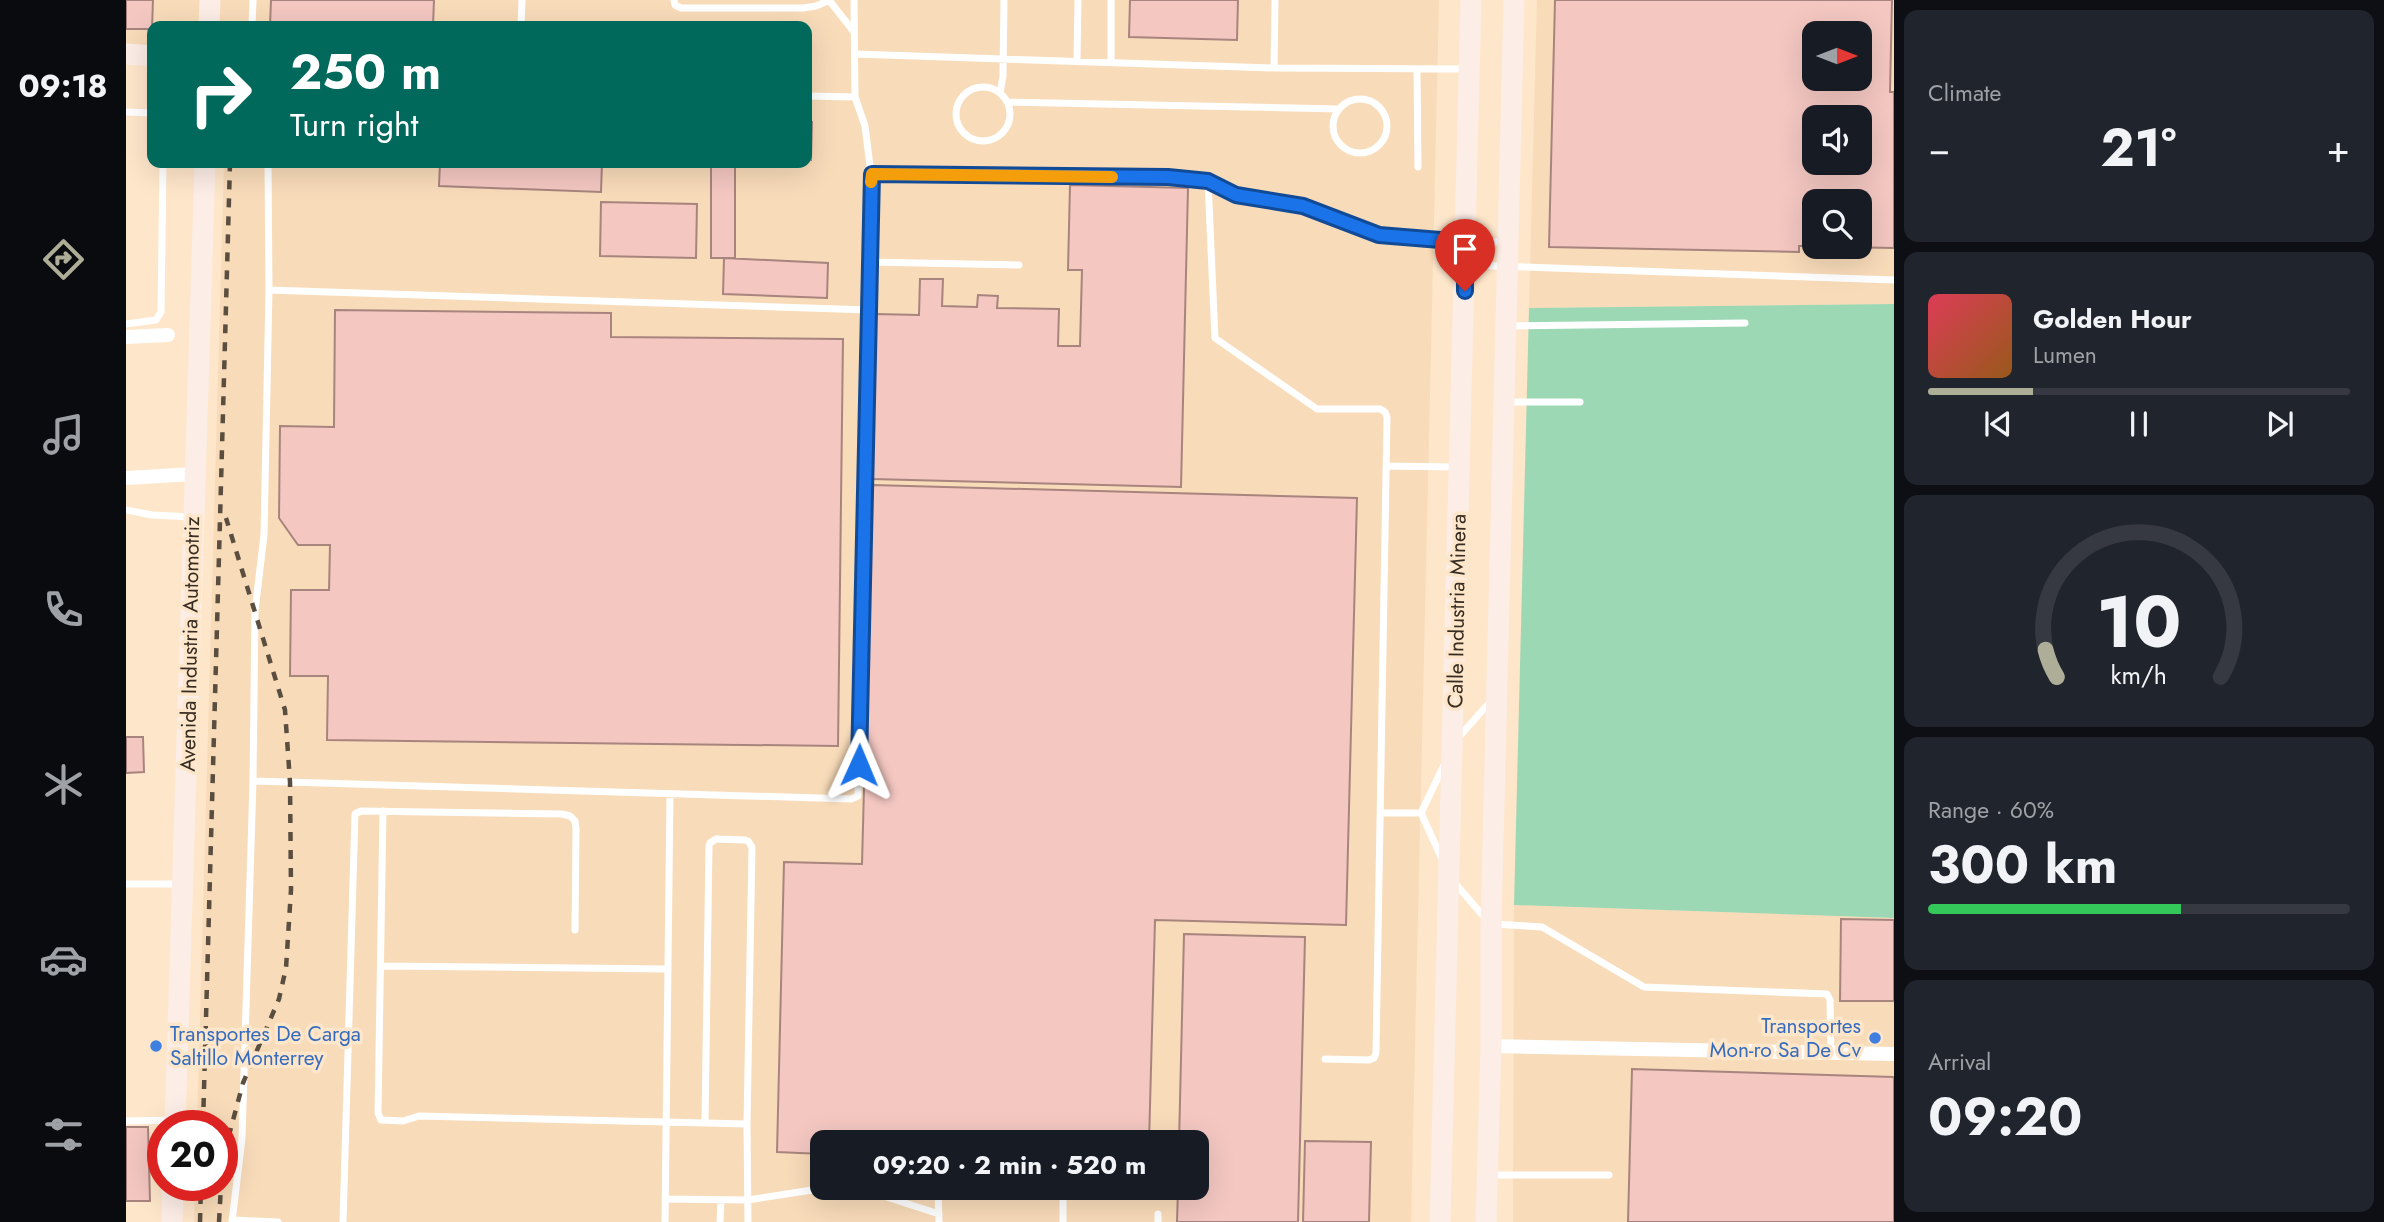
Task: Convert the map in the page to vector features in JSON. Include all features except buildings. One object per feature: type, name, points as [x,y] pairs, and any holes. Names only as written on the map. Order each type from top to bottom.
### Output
[{"type":"main road","points":[[209,0],[209,21]]},
{"type":"main road","name":"Calle Industria Minera","points":[[1440,1222],[1471,0]]},
{"type":"main road","name":"Calle Industria Minera","points":[[1486,1222],[1514,0]]},
{"type":"main road","points":[[126,54],[147,56]]},
{"type":"main road","name":"Avenida Industria Automotriz","points":[[175,1110],[205,168]]},
{"type":"main road","points":[[172,1222],[173,1201]]},
{"type":"street","points":[[126,337],[168,335]]},
{"type":"street","points":[[126,478],[194,474]]},
{"type":"street","points":[[1491,1046],[1894,1055]]},
{"type":"lane","points":[[252,21],[253,0]]},
{"type":"lane","points":[[521,21],[522,0]]},
{"type":"lane","points":[[674,0],[675,5],[681,8],[803,8],[830,0],[854,33]]},
{"type":"lane","points":[[794,0],[803,8]]},
{"type":"lane","points":[[253,781],[851,799],[858,796],[872,174],[865,126],[855,97],[854,0]]},
{"type":"lane","points":[[1000,93],[1004,0]]},
{"type":"lane","points":[[1077,60],[1078,0]]},
{"type":"lane","points":[[1111,0],[1111,62]]},
{"type":"lane","points":[[1274,68],[1275,0]]},
{"type":"lane","points":[[855,54],[1274,68],[1417,71],[1468,69]]},
{"type":"lane","points":[[1417,71],[1418,167]]},
{"type":"lane","points":[[976,87],[985,87],[1000,93],[1007,102],[1010,120],[1006,128],[993,140],[975,141],[961,131],[955,114],[961,97],[976,87]]},
{"type":"lane","points":[[812,96],[855,97]]},
{"type":"lane","points":[[1007,102],[1339,109],[1354,99],[1363,99],[1379,107],[1388,123],[1384,140],[1378,147],[1362,154],[1353,153],[1338,143],[1332,126],[1339,109]]},
{"type":"lane","points":[[126,112],[147,113]]},
{"type":"lane","points":[[126,324],[156,320],[161,312],[163,168]]},
{"type":"lane","points":[[268,168],[269,290],[264,535],[255,611],[253,781],[242,1138],[232,1221],[278,1222]]},
{"type":"lane","points":[[872,174],[1168,177],[1208,181],[1236,195],[1303,206],[1379,235],[1465,242],[1508,242]]},
{"type":"lane","points":[[1208,181],[1215,338],[1317,408],[1380,409],[1385,412],[1387,466],[1376,1053],[1374,1058],[1369,1060],[1325,1059]]},
{"type":"lane","points":[[870,262],[1019,265]]},
{"type":"lane","points":[[1465,265],[1894,280]]},
{"type":"lane","points":[[269,290],[869,310]]},
{"type":"lane","points":[[1506,326],[1745,323]]},
{"type":"lane","points":[[1504,402],[1580,402]]},
{"type":"lane","points":[[1387,466],[1460,467]]},
{"type":"lane","points":[[126,510],[152,515],[193,517]]},
{"type":"lane","points":[[1498,693],[1454,743],[1421,813],[1450,877],[1491,924],[1542,927],[1644,987],[1827,994],[1830,1000],[1831,1052]]},
{"type":"lane","points":[[665,1222],[670,794]]},
{"type":"lane","points":[[343,1222],[354,817],[357,811],[570,816],[575,821],[576,829],[575,930]]},
{"type":"lane","points":[[383,811],[378,1117],[384,1121],[403,1121],[419,1116],[747,1124]]},
{"type":"lane","points":[[1381,813],[1421,813]]},
{"type":"lane","points":[[705,1123],[709,846],[710,842],[716,839],[745,840],[752,847],[748,1222]]},
{"type":"lane","points":[[126,884],[183,884]]},
{"type":"lane","points":[[382,966],[667,969]]},
{"type":"lane","points":[[126,1121],[147,1122]]},
{"type":"lane","points":[[1487,1175],[1609,1175]]},
{"type":"lane","points":[[665,1199],[748,1200],[810,1190]]},
{"type":"lane","points":[[890,1200],[939,1218],[939,1200]]},
{"type":"lane","points":[[1063,1200],[1063,1222]]},
{"type":"lane","points":[[720,1222],[721,1201]]},
{"type":"shaded area","points":[[126,0],[1439,0],[1411,1222],[194,1222],[195,1201],[238,1201],[238,1110],[197,1110],[224,168],[812,168],[812,21],[147,21],[147,56],[126,56]]},
{"type":"shaded area","points":[[1537,0],[1894,0],[1894,304],[1529,308]]},
{"type":"shaded area","points":[[1514,905],[1894,918],[1894,1222],[1513,1222]]},
{"type":"green space","points":[[1894,304],[1894,918],[1514,905],[1529,308]]},
{"type":"railway","points":[[203,1110],[230,168]]},
{"type":"railway","points":[[226,518],[285,710],[290,782],[291,890],[286,968],[279,999],[243,1083],[236,1110]]},
{"type":"railway","points":[[200,1222],[201,1201]]},
{"type":"railway","points":[[219,1222],[220,1201]]},
{"type":"slow traffic","points":[[871,182],[872,174],[1112,177]]},
{"type":"place","name":"Transportes Mon-ro Sa De Cv","points":[[1875,1038]]},
{"type":"place","name":"Transportes De Carga Saltillo Monterrey","points":[[156,1046]]},
{"type":"route","points":[[859,765],[872,174],[1168,177],[1208,181],[1236,195],[1303,206],[1379,235],[1465,242],[1465,291]]}]
